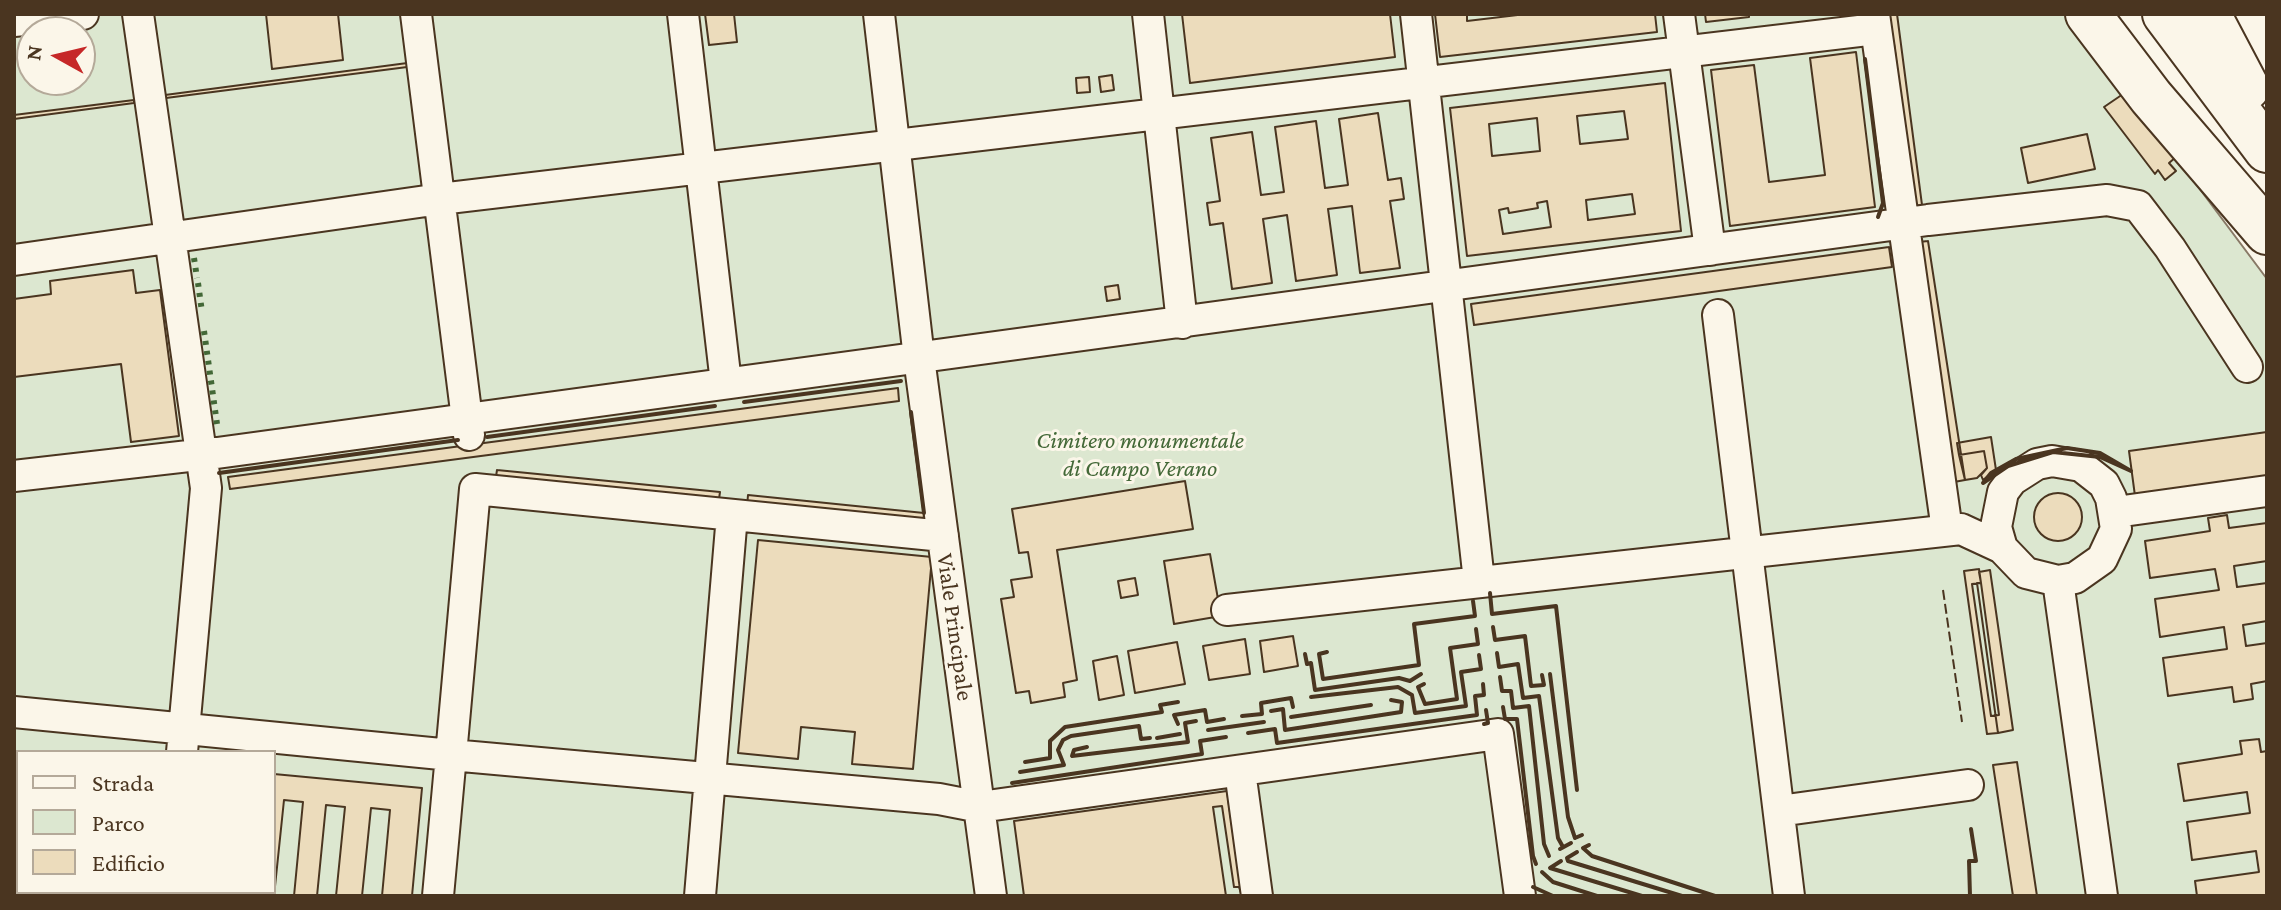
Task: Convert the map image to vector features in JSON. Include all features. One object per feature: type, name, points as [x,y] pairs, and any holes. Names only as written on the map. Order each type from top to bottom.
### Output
[{"type":"highway","points":[[2088,14],[2151,97],[2267,232]]},
{"type":"highway","points":[[2124,14],[2267,206]]},
{"type":"highway","points":[[2165,14],[2267,150]]},
{"type":"highway","points":[[2209,14],[2267,89]]},
{"type":"highway","points":[[2209,14],[2267,126]]},
{"type":"lane","points":[[14,21],[83,14]]},
{"type":"lane","points":[[138,14],[172,239],[211,453],[183,741]]},
{"type":"lane","points":[[416,14],[468,428]]},
{"type":"lane","points":[[683,14],[726,383]]},
{"type":"lane","name":"Viale Principale","points":[[879,14],[919,358],[991,896]]},
{"type":"lane","points":[[1148,14],[1182,323]]},
{"type":"lane","points":[[1416,14],[1479,581]]},
{"type":"lane","points":[[1679,14],[1710,250]]},
{"type":"lane","points":[[14,260],[440,199],[1160,113],[1685,55],[1875,22],[1903,224],[1954,530]]},
{"type":"lane","points":[[14,476],[468,428],[726,383],[1903,224],[2107,200],[2138,206],[2170,248],[2247,367]]},
{"type":"lane","points":[[1718,315],[1789,896]]},
{"type":"lane","points":[[1954,530],[2002,548],[2026,573],[2058,581],[2075,578],[2102,559],[2113,537],[2116,512],[2104,484],[2094,473],[2081,466],[2052,461],[2024,470],[2012,480],[1998,506],[1996,527],[2002,548]]},
{"type":"lane","points":[[438,896],[475,489],[943,536]]},
{"type":"lane","points":[[2116,512],[2267,491]]},
{"type":"lane","points":[[1227,610],[1954,530],[1979,521],[1998,506]]},
{"type":"lane","points":[[700,896],[732,515]]},
{"type":"lane","points":[[2058,581],[2102,896]]},
{"type":"lane","points":[[14,712],[183,741],[451,755],[939,799],[980,807],[1498,734],[1520,896]]},
{"type":"lane","points":[[1240,771],[1257,896]]},
{"type":"lane","points":[[1779,811],[1968,785]]},
{"type":"green space","name":"Cimitero monumentale di Campo Verano","points":[[14,14],[2069,14],[2267,279],[2267,896],[14,896]]},
{"type":"building","points":[[266,14],[338,14],[343,60],[272,69]]},
{"type":"building","points":[[705,14],[734,14],[737,42],[709,45]]},
{"type":"building","points":[[1182,14],[1390,14],[1395,57],[1190,83]]},
{"type":"building","points":[[1435,14],[1467,14],[1467,21],[1526,14],[1655,14],[1657,32],[1440,57]]},
{"type":"building","points":[[1705,14],[1749,14],[1749,17],[1706,22]]},
{"type":"building","points":[[1886,14],[1897,14],[1922,205],[1915,206],[1894,44],[1890,45]]},
{"type":"building","points":[[1856,52],[1875,207],[1730,226],[1711,70],[1754,65],[1769,182],[1825,175],[1810,58]]},
{"type":"building","points":[[415,62],[415,66],[166,98],[165,95]]},
{"type":"building","points":[[1112,75],[1114,90],[1101,92],[1099,77]]},
{"type":"building","points":[[1089,77],[1090,92],[1077,93],[1076,78]]},
{"type":"building","points":[[1665,83],[1681,231],[1467,256],[1450,108]],"holes":[[[1624,111],[1628,139],[1580,144],[1577,116]],[[1537,118],[1540,151],[1492,156],[1489,124]],[[1632,194],[1635,214],[1588,220],[1586,200]],[[1547,201],[1551,227],[1503,234],[1499,210],[1508,208],[1509,213],[1538,208],[1537,203]]]},
{"type":"building","points":[[2126,92],[2176,157],[2169,163],[2176,171],[2165,180],[2158,170],[2155,174],[2104,107]]},
{"type":"building","points":[[134,100],[134,103],[14,119],[14,115]]},
{"type":"building","points":[[1378,113],[1388,180],[1401,178],[1404,199],[1390,201],[1400,268],[1360,273],[1352,206],[1328,209],[1337,275],[1296,281],[1287,215],[1263,219],[1272,283],[1232,289],[1223,223],[1210,225],[1207,203],[1220,201],[1211,138],[1252,132],[1261,195],[1284,192],[1275,127],[1316,121],[1325,188],[1348,185],[1339,119]]},
{"type":"building","points":[[2087,134],[2095,169],[2028,183],[2021,148]]},
{"type":"building","points":[[1928,241],[1965,480],[1954,482],[1919,242]]},
{"type":"building","points":[[1889,247],[1892,267],[1474,325],[1471,304]]},
{"type":"building","points":[[133,270],[136,293],[160,290],[179,436],[131,442],[121,364],[14,377],[14,299],[51,294],[50,281]]},
{"type":"building","points":[[1118,285],[1120,299],[1107,301],[1105,287]]},
{"type":"building","points":[[898,388],[899,401],[230,489],[228,477]]},
{"type":"building","points":[[2267,432],[2267,478],[2135,496],[2129,451]]},
{"type":"building","points":[[1991,437],[1996,470],[1983,480],[1981,475],[1987,468],[1984,451],[1959,455],[1957,443]]},
{"type":"building","points":[[1984,451],[1987,468],[1977,478],[1965,480],[1959,455]]},
{"type":"building","points":[[497,470],[720,492],[718,506],[495,483]]},
{"type":"building","points":[[1185,481],[1193,529],[1057,550],[1077,680],[1063,683],[1065,697],[1031,703],[1029,691],[1016,693],[1001,599],[1014,597],[1011,580],[1032,577],[1028,552],[1019,553],[1012,509]]},
{"type":"building","points":[[2058,493],[2075,500],[2082,517],[2075,534],[2058,541],[2041,534],[2034,517],[2041,500]]},
{"type":"building","points":[[748,495],[924,513],[923,526],[747,507]]},
{"type":"building","points":[[2227,515],[2229,528],[2267,523],[2267,561],[2234,566],[2237,587],[2267,583],[2267,621],[2243,625],[2246,646],[2267,643],[2267,681],[2251,684],[2253,699],[2234,702],[2232,687],[2168,696],[2163,658],[2227,649],[2224,627],[2160,637],[2155,599],[2219,590],[2215,569],[2150,578],[2145,541],[2210,531],[2208,518]]},
{"type":"building","points":[[758,540],[932,557],[913,769],[852,764],[855,732],[801,727],[798,759],[738,753]]},
{"type":"building","points":[[1210,554],[1221,616],[1174,624],[1164,561]]},
{"type":"building","points":[[1979,569],[1981,583],[1977,583],[1998,733],[1987,734],[1964,571]]},
{"type":"building","points":[[1990,570],[2013,730],[1998,733],[1977,583],[1981,583],[1979,572]]},
{"type":"building","points":[[1135,578],[1138,595],[1121,598],[1118,581]]},
{"type":"building","points":[[1981,583],[1999,715],[1991,716],[1972,584]]},
{"type":"building","points":[[1293,636],[1298,666],[1264,672],[1260,641]]},
{"type":"building","points":[[1245,639],[1250,674],[1209,680],[1203,646]]},
{"type":"building","points":[[1177,642],[1185,684],[1135,693],[1128,651]]},
{"type":"building","points":[[1117,656],[1124,695],[1099,700],[1093,661]]},
{"type":"building","points":[[2259,739],[2261,752],[2267,751],[2267,896],[2197,896],[2195,881],[2259,872],[2256,851],[2192,860],[2187,822],[2250,813],[2247,792],[2184,801],[2178,764],[2242,754],[2240,741]]},
{"type":"building","points":[[2017,762],[2037,896],[2013,896],[1993,765]]},
{"type":"building","points":[[276,774],[422,788],[412,896],[382,896],[390,810],[371,808],[362,896],[336,896],[345,807],[326,805],[317,896],[294,896],[303,802],[284,800],[276,877]]},
{"type":"building","points":[[1227,791],[1242,896],[1239,887],[1234,887],[1222,806],[1213,807],[1226,896],[1024,896],[1014,821]]},
{"type":"building","points":[[251,894],[274,894],[274,896]]},
{"type":"hedge","points":[[194,258],[197,278]]},
{"type":"hedge","points":[[198,283],[202,312]]},
{"type":"hedge","points":[[204,331],[217,424]]},
{"type":"fence","points":[[1943,590],[1962,722]]},
{"type":"wall","points":[[1865,59],[1883,203],[1878,217]]},
{"type":"wall","points":[[744,402],[901,381]]},
{"type":"wall","points":[[487,437],[715,406]]},
{"type":"wall","points":[[911,412],[924,513]]},
{"type":"wall","points":[[219,473],[458,440]]},
{"type":"wall","points":[[2067,448],[2100,453],[2131,471],[2100,457],[2053,452],[2008,466],[1983,483],[1991,473],[2016,459],[2067,448]]},
{"type":"wall","points":[[1490,593],[1492,614],[1556,606],[1577,790]]},
{"type":"wall","points":[[1327,652],[1319,654],[1323,679],[1419,665],[1414,624],[1475,616],[1473,601]]},
{"type":"wall","points":[[1493,627],[1495,640],[1525,636],[1531,686],[1544,685],[1542,675]]},
{"type":"wall","points":[[1424,684],[1418,687],[1425,704],[1457,699],[1450,648],[1478,644],[1476,629]]},
{"type":"wall","points":[[1497,653],[1499,667],[1518,664],[1523,698],[1539,696],[1558,838],[1563,847]]},
{"type":"wall","points":[[1305,654],[1307,664],[1311,663],[1315,690],[1399,678],[1410,681],[1421,674]]},
{"type":"wall","points":[[1311,697],[1398,687],[1412,695],[1415,713],[1466,706],[1461,672],[1481,669],[1479,655]]},
{"type":"wall","points":[[1550,674],[1568,817],[1575,838],[1582,835]]},
{"type":"wall","points":[[1500,677],[1502,691],[1511,691],[1513,708],[1529,706],[1544,844],[1549,856]]},
{"type":"wall","points":[[1248,733],[1275,729],[1277,743],[1477,715],[1475,696],[1484,695],[1483,684]]},
{"type":"wall","points":[[1242,716],[1262,714],[1261,703],[1291,698],[1293,707]]},
{"type":"wall","points":[[1271,711],[1283,709],[1285,730],[1401,712],[1402,702],[1391,700]]},
{"type":"wall","points":[[1025,762],[1050,758],[1050,741],[1065,727],[1162,712],[1160,705],[1178,702]]},
{"type":"wall","points":[[1291,717],[1371,705]]},
{"type":"wall","points":[[1503,707],[1505,719],[1517,719],[1536,864]]},
{"type":"wall","points":[[1178,724],[1174,715],[1205,710],[1207,722],[1224,719]]},
{"type":"wall","points":[[1484,724],[1488,723],[1486,710]]},
{"type":"wall","points":[[1087,747],[1074,750],[1072,756],[1188,742],[1185,723],[1196,721]]},
{"type":"wall","points":[[1208,730],[1264,722]]},
{"type":"wall","points":[[1020,772],[1064,765],[1058,750],[1063,740],[1071,736],[1139,726],[1141,739],[1150,738]]},
{"type":"wall","points":[[1157,738],[1180,734]]},
{"type":"wall","points":[[1012,783],[1202,754],[1200,741],[1226,737]]},
{"type":"wall","points":[[1970,896],[1969,861],[1976,861],[1971,829]]},
{"type":"wall","points":[[1560,849],[1571,843]]},
{"type":"wall","points":[[1589,845],[1583,848],[1592,856],[1715,896]]},
{"type":"wall","points":[[1577,852],[1567,858],[1568,861],[1682,896]]},
{"type":"wall","points":[[1561,861],[1550,868],[1642,896]]},
{"type":"wall","points":[[1542,872],[1553,882],[1597,896]]},
{"type":"wall","points":[[1533,887],[1553,896]]}]
